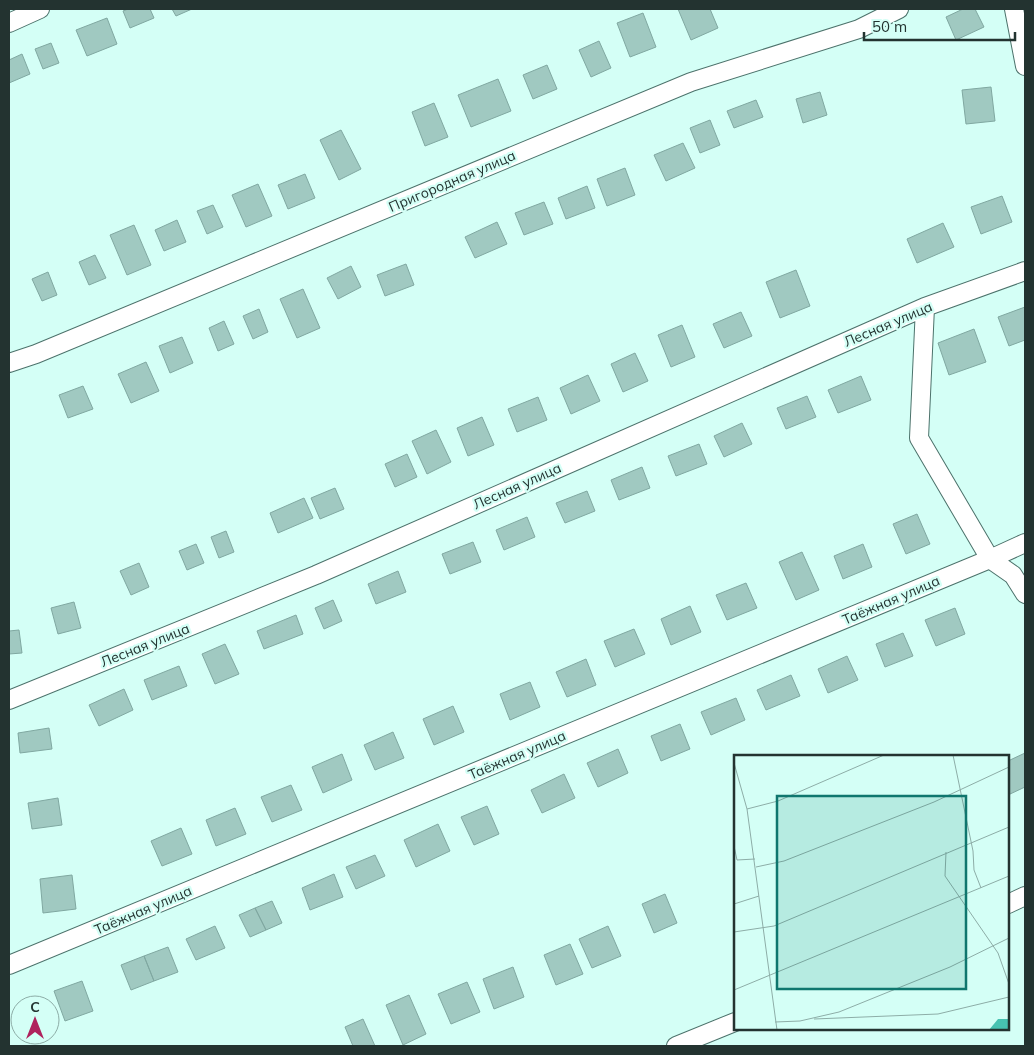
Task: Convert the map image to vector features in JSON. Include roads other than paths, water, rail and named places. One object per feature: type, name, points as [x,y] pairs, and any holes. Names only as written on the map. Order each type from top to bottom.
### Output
[{"type":"street","points":[[9,23],[40,9]]},
{"type":"street","name":"Пригородная улица","points":[[9,363],[45,350],[691,82],[859,29],[899,9]]},
{"type":"street","points":[[1014,9],[1025,66]]},
{"type":"street","name":"Лесная улица","points":[[9,700],[316,575],[925,307],[1025,271]]},
{"type":"street","points":[[925,307],[919,438],[990,559],[1013,575],[1025,594]]},
{"type":"street","name":"Таёжная улица","points":[[9,966],[1025,543]]},
{"type":"street","points":[[1009,904],[1025,896]]},
{"type":"street","points":[[676,1046],[734,1022]]}]
